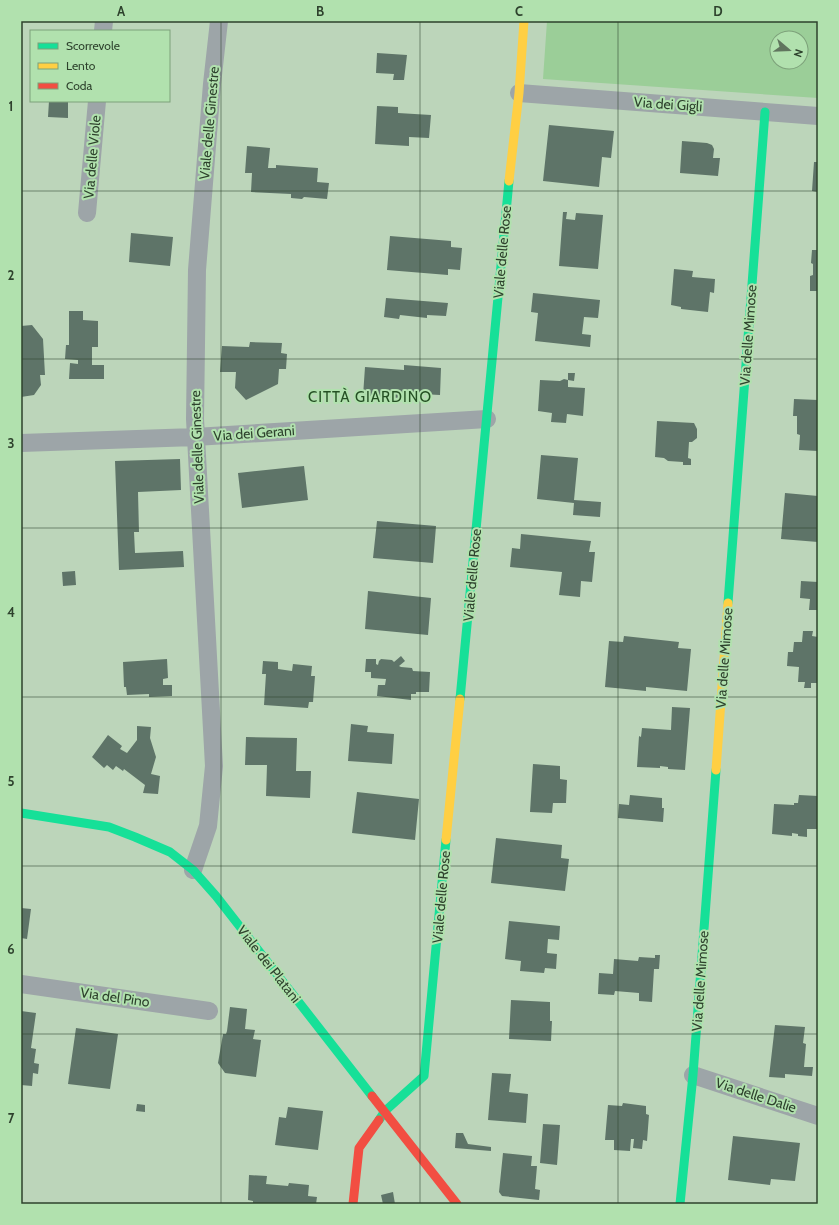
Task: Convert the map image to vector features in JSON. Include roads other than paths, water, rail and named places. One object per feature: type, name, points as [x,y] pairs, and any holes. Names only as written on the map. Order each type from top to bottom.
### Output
[{"type":"street","name":"Viale delle Ginestre","points":[[193,870],[208,826],[214,766],[195,437],[197,270],[218,21]]},
{"type":"street","name":"Viale delle Rose","points":[[353,1204],[359,1148],[385,1111],[424,1076],[486,419],[519,93],[524,21]]},
{"type":"street","name":"Via dei Gigli","points":[[519,93],[818,116]]},
{"type":"street","name":"Via delle Viole","points":[[87,213],[97,102]]},
{"type":"street","name":"Via delle Mimose","points":[[680,1204],[693,1075],[765,112]]},
{"type":"street","name":"Via dei Gerani","points":[[21,444],[195,437],[486,419]]},
{"type":"street","name":"Viale dei Platani","points":[[21,813],[110,827],[136,836],[170,852],[193,870],[221,902],[457,1204]]},
{"type":"street","name":"Via del Pino","points":[[21,984],[209,1011]]},
{"type":"street","name":"Via delle Dalie","points":[[693,1075],[818,1116]]},
{"type":"district","name":"CITTÀ GIARDINO","points":[[370,397]]}]
